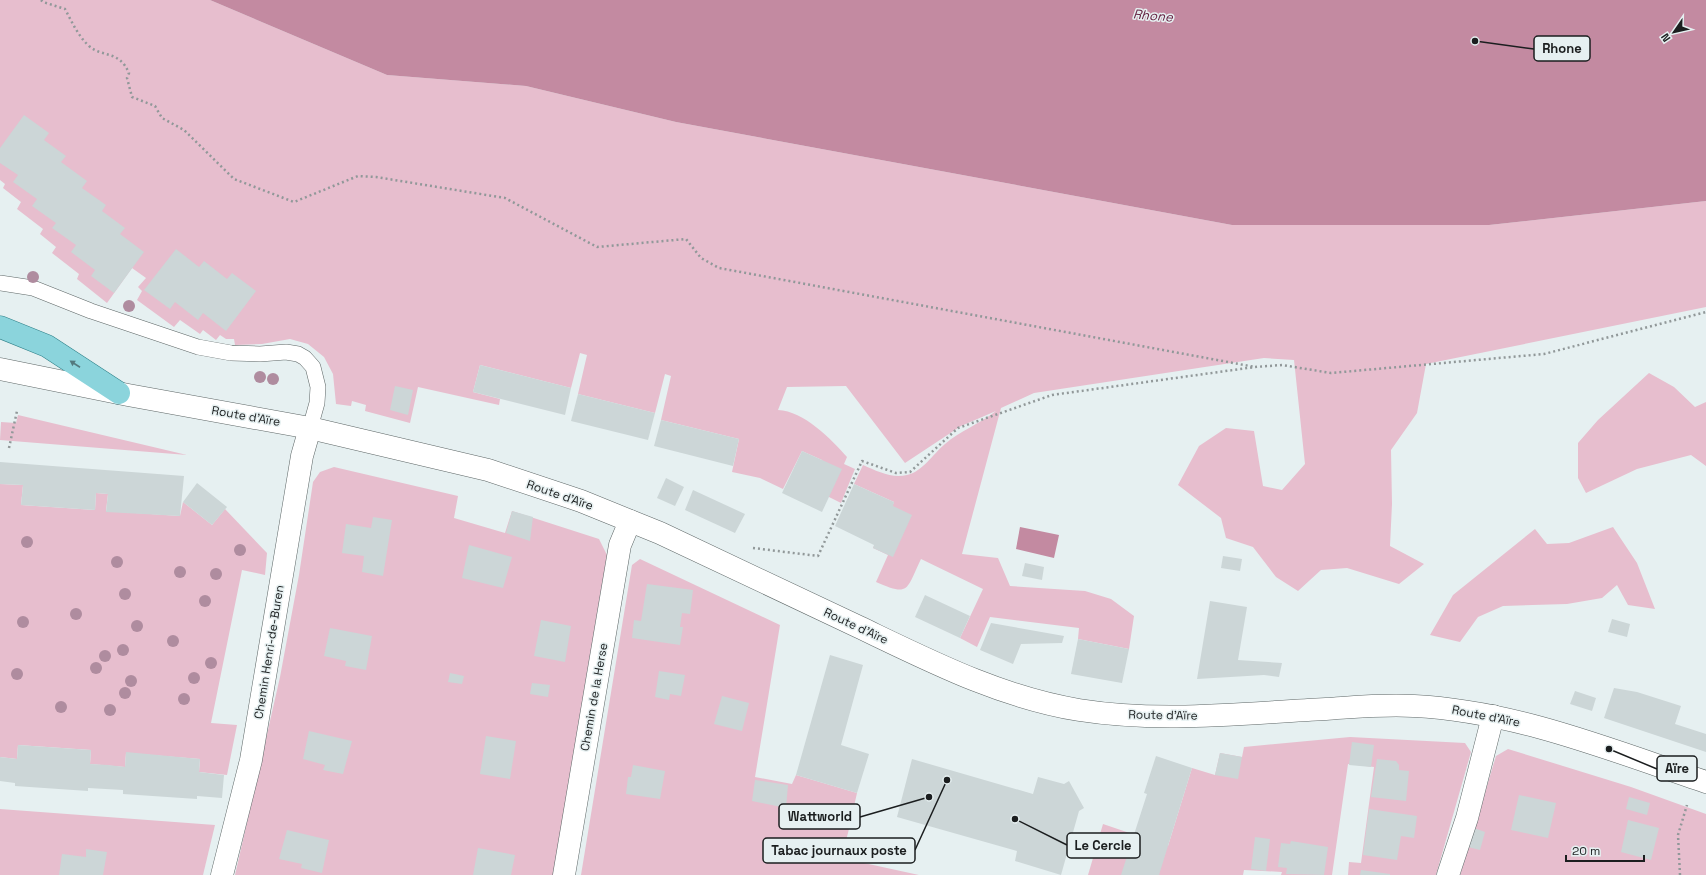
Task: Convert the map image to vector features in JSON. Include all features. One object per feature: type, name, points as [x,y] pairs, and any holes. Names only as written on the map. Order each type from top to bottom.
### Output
[{"type":"main road","points":[[0,327],[47,346],[119,393]]},
{"type":"street","name":"Route d'Aïre","points":[[10,371],[119,393],[310,428],[488,470],[581,501],[660,533],[963,676],[1043,702],[1079,710],[1151,716],[1222,716],[1377,706],[1413,706],[1450,709],[1493,716],[1538,727],[1706,782]]},
{"type":"street","name":"Chemin Henri-de-Buren","points":[[222,875],[251,760],[302,456],[310,428]]},
{"type":"street","name":"Chemin de la Herse","points":[[564,875],[620,545],[630,521]]},
{"type":"street","points":[[1448,875],[1467,818],[1493,716]]},
{"type":"lane","points":[[0,283],[33,288],[92,311],[198,347],[231,353],[260,354],[286,352],[298,354],[305,358],[313,367],[318,387],[317,403],[310,428]]},
{"type":"lane","name":"Route d'Aïre","points":[[0,361],[10,371]]},
{"type":"path","points":[[41,0],[65,9],[81,37],[90,46],[95,50],[116,57],[126,66],[129,73],[127,78],[132,97],[155,106],[162,118],[184,130],[234,179],[294,202],[358,176],[376,177],[505,198],[598,247],[686,239],[701,258],[719,268],[1255,367]]},
{"type":"path","points":[[753,548],[818,556],[862,462],[896,473],[910,472],[958,428],[1052,395],[1255,367],[1282,366],[1332,373],[1544,354],[1706,312]]},
{"type":"path","points":[[9,448],[17,411]]},
{"type":"path","points":[[1680,875],[1678,835],[1687,805]]},
{"type":"shaded area","points":[[0,0],[210,0],[387,75],[526,86],[676,122],[1232,225],[1489,225],[1706,201],[1706,307],[1426,364],[1417,413],[1391,450],[1392,504],[1390,546],[1424,564],[1399,584],[1347,568],[1321,570],[1298,591],[1276,577],[1253,547],[1226,538],[1221,518],[1178,485],[1199,446],[1226,428],[1254,431],[1263,486],[1282,490],[1305,464],[1294,360],[1264,358],[1034,393],[1001,408],[962,554],[998,558],[1010,586],[1085,591],[1111,599],[1134,616],[1129,649],[1078,639],[1079,628],[990,617],[977,647],[960,638],[983,589],[921,559],[906,588],[895,589],[876,582],[888,555],[873,548],[894,502],[854,484],[863,465],[879,472],[896,476],[907,475],[918,470],[951,439],[996,411],[961,426],[905,463],[846,386],[787,387],[778,410],[798,415],[816,427],[825,434],[847,457],[844,464],[855,469],[841,503],[829,497],[822,460],[802,451],[783,489],[760,478],[732,472],[739,439],[661,420],[671,376],[665,374],[655,413],[578,394],[587,355],[580,353],[571,388],[480,365],[473,392],[500,399],[499,405],[418,387],[410,423],[365,411],[366,405],[352,401],[351,406],[336,404],[333,374],[324,357],[308,344],[290,339],[262,344],[235,345],[234,339],[226,339],[220,335],[216,340],[203,330],[200,334],[180,320],[174,327],[137,300],[142,291],[138,287],[146,278],[132,268],[107,303],[77,279],[79,274],[52,253],[56,247],[40,234],[43,229],[17,209],[21,202],[3,188],[5,184],[0,180]]},
{"type":"shaded area","points":[[1649,373],[1674,387],[1695,407],[1706,402],[1706,466],[1691,455],[1637,469],[1586,493],[1578,478],[1578,443],[1598,420]]},
{"type":"shaded area","points":[[18,415],[187,455],[0,440],[1,422],[16,423]]},
{"type":"shaded area","points":[[334,467],[458,496],[454,518],[505,533],[512,511],[599,539],[607,555],[553,875],[235,875],[280,677],[299,575],[313,482],[320,472]]},
{"type":"shaded area","points":[[0,484],[23,485],[21,505],[95,510],[96,493],[108,494],[106,511],[180,516],[183,502],[212,525],[225,509],[267,553],[265,575],[242,570],[211,723],[237,725],[227,775],[199,772],[200,759],[126,753],[125,767],[90,764],[91,750],[18,745],[17,759],[0,757]]},
{"type":"shaded area","points":[[1613,527],[1637,563],[1655,609],[1628,605],[1617,585],[1602,598],[1567,604],[1503,606],[1478,617],[1460,642],[1430,635],[1453,595],[1535,529],[1547,544],[1569,543]]},
{"type":"shaded area","points":[[640,559],[780,625],[755,777],[792,784],[796,775],[857,793],[841,858],[919,875],[581,875],[632,565]]},
{"type":"shaded area","points":[[1350,737],[1465,743],[1471,752],[1436,875],[1348,875],[1349,862],[1361,863],[1374,767],[1348,764],[1332,875],[1281,875],[1282,872],[1244,870],[1243,875],[1088,875],[1103,824],[1168,846],[1192,768],[1215,775],[1220,753],[1242,757],[1244,747]]},
{"type":"shaded area","points":[[1508,749],[1631,787],[1706,814],[1706,875],[1460,875],[1496,756]]},
{"type":"shaded area","points":[[0,809],[215,825],[203,875],[0,875]]},
{"type":"water","points":[[210,0],[1706,0],[1706,201],[1489,225],[1232,225],[676,122],[526,86],[387,75]]},
{"type":"water","points":[[1020,527],[1059,535],[1054,558],[1016,549]]},
{"type":"building","points":[[24,115],[49,133],[44,140],[66,156],[61,162],[87,181],[82,188],[106,205],[102,211],[125,228],[120,234],[144,252],[114,293],[91,276],[95,270],[71,252],[76,245],[52,228],[56,223],[32,206],[37,199],[13,182],[18,175],[0,163],[0,148]]},
{"type":"building","points":[[176,249],[199,267],[204,261],[227,279],[232,273],[256,291],[226,331],[203,313],[198,320],[175,302],[170,309],[144,290]]},
{"type":"building","points":[[480,365],[571,388],[565,415],[473,392]]},
{"type":"building","points":[[395,386],[413,390],[408,415],[390,410]]},
{"type":"building","points":[[578,394],[655,413],[648,440],[571,421]]},
{"type":"building","points":[[661,420],[739,439],[733,466],[654,446]]},
{"type":"building","points":[[802,451],[842,469],[822,512],[782,493]]},
{"type":"building","points":[[0,462],[184,476],[180,516],[106,512],[108,494],[96,493],[95,510],[21,505],[23,485],[0,484]]},
{"type":"building","points":[[666,478],[684,487],[675,506],[657,498]]},
{"type":"building","points":[[197,483],[227,507],[212,525],[183,502]]},
{"type":"building","points":[[854,484],[894,502],[893,506],[912,515],[893,557],[873,548],[874,545],[835,526]]},
{"type":"building","points":[[693,490],[745,514],[735,533],[685,510]]},
{"type":"building","points":[[512,511],[533,517],[530,541],[506,533]]},
{"type":"building","points":[[373,517],[392,520],[383,576],[362,572],[364,556],[342,553],[346,524],[371,528]]},
{"type":"building","points":[[469,545],[512,557],[503,588],[462,578]]},
{"type":"building","points":[[1223,556],[1242,559],[1240,571],[1221,568]]},
{"type":"building","points":[[1025,563],[1044,567],[1042,580],[1022,576]]},
{"type":"building","points":[[647,584],[693,590],[690,614],[682,613],[680,627],[683,627],[680,645],[632,638],[634,620],[641,621]]},
{"type":"building","points":[[925,595],[970,616],[960,638],[915,617]]},
{"type":"building","points":[[1210,601],[1247,607],[1238,660],[1282,663],[1279,677],[1264,675],[1197,679]]},
{"type":"building","points":[[1612,619],[1630,624],[1627,637],[1608,632]]},
{"type":"building","points":[[541,620],[571,626],[565,662],[534,656]]},
{"type":"building","points":[[991,623],[1064,636],[1062,643],[1021,644],[1013,664],[980,650]]},
{"type":"building","points":[[330,628],[372,636],[366,670],[345,666],[346,661],[324,656]]},
{"type":"building","points":[[1078,639],[1129,649],[1122,683],[1071,674]]},
{"type":"building","points":[[830,655],[863,665],[841,745],[869,754],[857,793],[796,775]]},
{"type":"building","points":[[659,671],[685,675],[681,696],[670,694],[669,700],[655,697]]},
{"type":"building","points":[[450,673],[464,676],[462,684],[448,682]]},
{"type":"building","points":[[532,683],[550,685],[548,697],[530,694]]},
{"type":"building","points":[[1614,688],[1637,692],[1681,706],[1675,724],[1706,734],[1706,752],[1604,718]]},
{"type":"building","points":[[1575,691],[1596,698],[1592,711],[1570,704]]},
{"type":"building","points":[[722,696],[749,703],[742,731],[714,724]]},
{"type":"building","points":[[309,731],[352,741],[343,774],[323,770],[325,765],[303,759]]},
{"type":"building","points":[[486,736],[516,741],[510,779],[480,774]]},
{"type":"building","points":[[1352,742],[1374,745],[1371,767],[1349,765]]},
{"type":"building","points":[[18,745],[91,750],[90,764],[125,767],[126,752],[200,759],[199,772],[224,775],[222,798],[197,796],[197,799],[123,794],[123,790],[88,788],[88,791],[15,786],[15,783],[0,781],[0,757],[17,759]]},
{"type":"building","points":[[1220,753],[1242,757],[1238,779],[1215,775]]},
{"type":"building","points":[[1156,756],[1192,768],[1159,875],[1121,875],[1147,794],[1144,793]]},
{"type":"building","points":[[912,759],[1033,794],[1038,777],[1064,784],[1069,781],[1084,808],[1079,811],[1061,875],[1015,861],[1017,851],[897,817]]},
{"type":"building","points":[[1377,759],[1396,761],[1399,765],[1399,770],[1409,771],[1406,801],[1371,797]]},
{"type":"building","points":[[633,765],[665,771],[660,799],[626,794],[628,777],[631,777]]},
{"type":"building","points":[[755,780],[788,785],[786,808],[752,801]]},
{"type":"building","points":[[1519,795],[1556,803],[1548,838],[1511,830]]},
{"type":"building","points":[[1629,797],[1650,803],[1647,815],[1626,809]]},
{"type":"building","points":[[1369,809],[1417,816],[1414,838],[1401,836],[1397,860],[1363,855]]},
{"type":"building","points":[[1628,820],[1659,828],[1651,860],[1621,852]]},
{"type":"building","points":[[1474,828],[1485,832],[1480,850],[1468,847]]},
{"type":"building","points":[[287,830],[329,840],[322,873],[301,868],[302,864],[279,859]]},
{"type":"building","points":[[1255,837],[1270,839],[1266,871],[1251,869]]},
{"type":"building","points":[[1291,841],[1328,847],[1324,875],[1286,874],[1287,868],[1278,867],[1281,843],[1290,844]]},
{"type":"building","points":[[478,848],[515,855],[511,875],[473,875]]},
{"type":"building","points":[[86,849],[107,852],[103,875],[59,875],[62,854],[86,857]]},
{"type":"building","points":[[1361,870],[1390,874],[1390,875],[1360,875]]},
{"type":"place","name":"Rhone","points":[[1475,41]]},
{"type":"place","name":"Aïre","points":[[1609,749]]},
{"type":"place","name":"Tabac journaux poste","points":[[947,780]]},
{"type":"place","name":"Wattworld","points":[[929,797]]},
{"type":"place","name":"Le Cercle","points":[[1015,819]]}]
